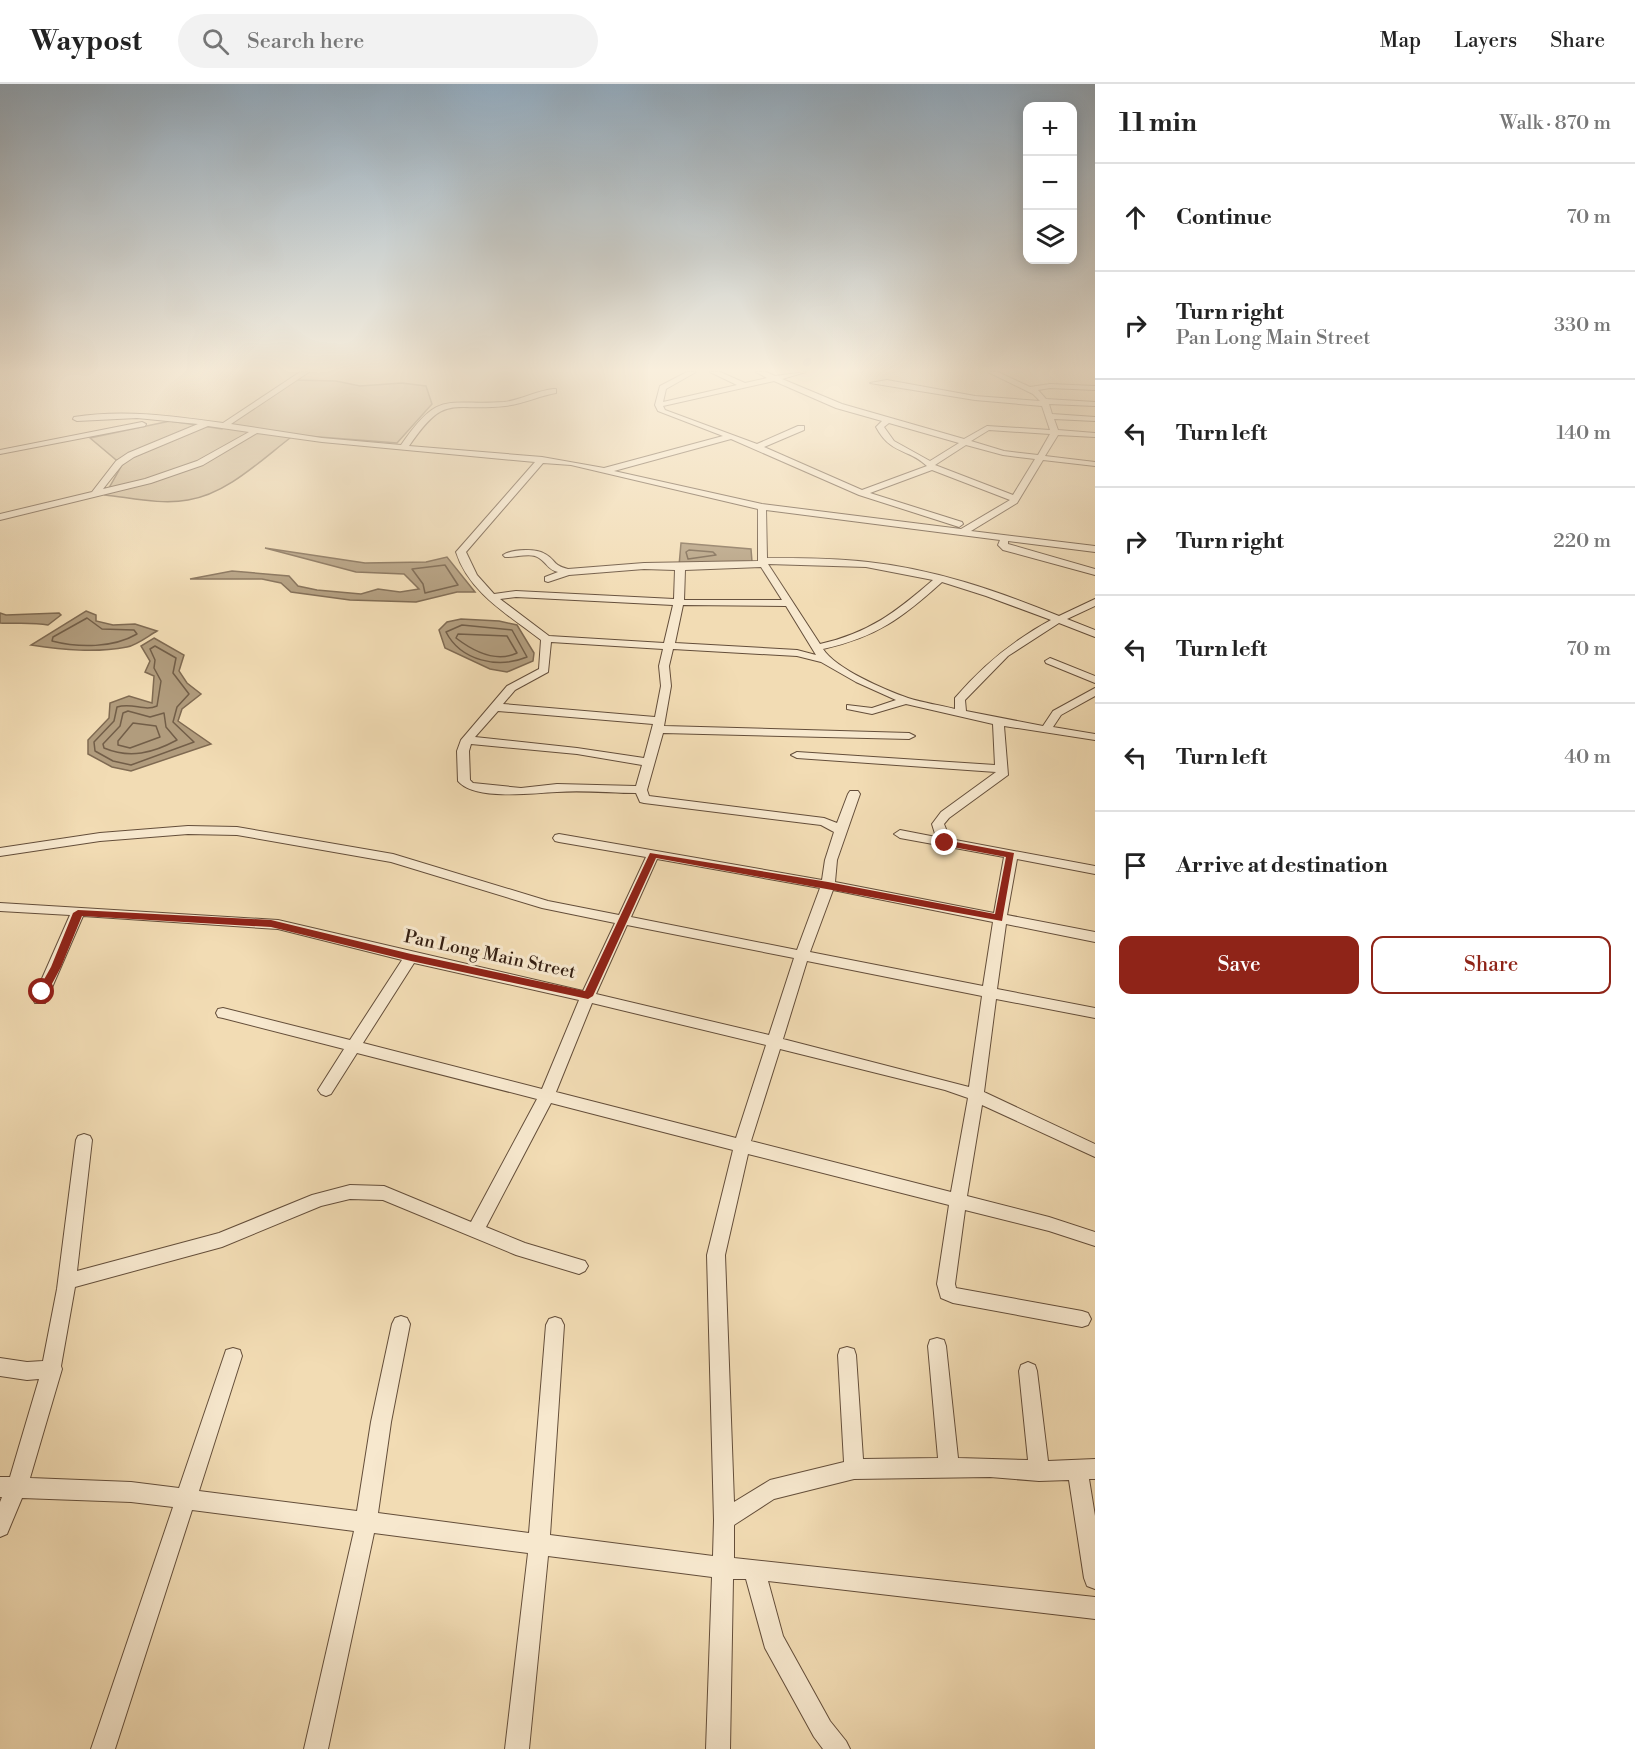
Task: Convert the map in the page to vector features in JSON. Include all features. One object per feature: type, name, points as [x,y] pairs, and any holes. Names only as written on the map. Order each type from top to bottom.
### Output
[{"type":"street","points":[[95,494],[119,464],[130,455],[143,450]]},
{"type":"street","points":[[0,517],[148,481],[200,463],[223,450]]},
{"type":"street","points":[[435,450],[542,459],[607,470],[762,507],[967,529],[1095,549]]},
{"type":"street","points":[[607,470],[677,450]]},
{"type":"street","points":[[767,450],[862,493],[967,529]]},
{"type":"street","points":[[902,450],[931,466],[1016,499]]},
{"type":"street","points":[[862,493],[931,466],[954,450]]},
{"type":"street","points":[[992,450],[1095,464]]},
{"type":"street","points":[[967,529],[1016,499],[1046,450]]},
{"type":"street","points":[[542,459],[461,552],[463,563],[483,589],[546,639],[796,653],[825,660],[860,680],[906,701],[998,722],[1095,737]]},
{"type":"street","points":[[762,507],[764,521],[760,544],[762,562],[825,660]]},
{"type":"street","points":[[1005,536],[1004,546],[1006,548],[1095,572]]},
{"type":"street","points":[[508,555],[524,552],[539,554],[553,568],[568,572]]},
{"type":"street","points":[[548,579],[568,572],[644,566],[680,567],[762,562],[837,561],[882,567],[940,579],[1024,605],[1095,634]]},
{"type":"street","points":[[680,567],[680,602],[669,646],[658,725],[641,790],[644,799],[824,822],[841,830]]},
{"type":"street","points":[[818,647],[866,636],[898,616],[940,579]]},
{"type":"street","points":[[493,597],[524,594],[680,602],[788,603]]},
{"type":"street","points":[[961,714],[959,700],[1010,647],[1058,619],[1095,602]]},
{"type":"street","points":[[546,639],[544,670],[511,688],[467,740],[463,751],[464,781],[470,786],[521,792],[557,788],[641,790]]},
{"type":"street","points":[[1050,661],[1095,680]]},
{"type":"street","points":[[1046,730],[1057,713],[1095,691]]},
{"type":"street","points":[[851,707],[872,711],[906,701]]},
{"type":"street","points":[[495,707],[658,725],[785,734],[822,730],[909,736]]},
{"type":"street","points":[[945,843],[938,824],[945,815],[998,780],[1003,769],[998,722]]},
{"type":"street","points":[[467,740],[577,751],[647,762]]},
{"type":"street","points":[[797,755],[1003,769]]},
{"type":"street","points":[[718,1749],[724,1520],[716,1255],[742,1144],[801,955],[828,885],[831,860],[854,794]]},
{"type":"street","points":[[0,852],[100,837],[188,830],[237,831],[393,858],[547,905],[1095,1013]]},
{"type":"street","points":[[900,834],[1095,870]]},
{"type":"street","points":[[559,838],[828,885],[1095,937]]},
{"type":"street","points":[[475,1231],[547,1096],[588,996],[653,855]]},
{"type":"street","points":[[1011,855],[999,918],[975,1095],[957,1201],[946,1284],[947,1292],[1082,1319]]},
{"type":"street","name":"Pan Long Main Street","points":[[0,908],[271,924],[774,1041],[975,1095],[1095,1151]]},
{"type":"street","points":[[40,999],[78,913]]},
{"type":"street","points":[[326,1090],[411,958]]},
{"type":"street","points":[[223,1013],[742,1144],[1060,1227],[1095,1239]]},
{"type":"street","points":[[0,1527],[8,1488],[53,1369],[69,1281],[84,1140]]},
{"type":"street","points":[[69,1281],[222,1240],[318,1200],[350,1192],[384,1193],[522,1250],[579,1266]]},
{"type":"street","points":[[316,1749],[366,1522],[381,1422],[401,1323]]},
{"type":"street","points":[[517,1749],[539,1544],[555,1325]]},
{"type":"street","points":[[937,1346],[949,1467]]},
{"type":"street","points":[[848,1355],[855,1469]]},
{"type":"street","points":[[103,1749],[233,1356]]},
{"type":"street","points":[[0,1367],[27,1371],[53,1369]]},
{"type":"street","points":[[1028,1371],[1039,1471]]},
{"type":"street","points":[[724,1520],[770,1490],[855,1469],[949,1467],[1039,1471],[1086,1470],[1095,1578]]},
{"type":"street","points":[[8,1488],[90,1489],[186,1499],[723,1569],[754,1569],[1095,1608]]},
{"type":"street","points":[[754,1569],[773,1640],[822,1729],[838,1749]]},
{"type":"shaded area","points":[[104,450],[275,450],[217,491],[188,500],[168,502],[105,495],[122,465]]},
{"type":"water","points":[[681,543],[751,549],[752,562],[679,566]]},
{"type":"water","points":[[265,548],[365,563],[426,562],[447,557],[475,592],[457,592],[416,602],[350,600],[291,592],[281,583],[262,579],[190,579],[232,571],[289,576],[298,586],[317,590],[361,594],[378,589],[400,592],[419,589],[404,574],[356,572]]},
{"type":"water","points":[[86,611],[96,615],[96,621],[113,625],[135,624],[157,631],[135,644],[115,649],[79,650],[31,645]]},
{"type":"water","points":[[0,613],[6,615],[59,613],[61,615],[48,625],[0,623]]},
{"type":"water","points":[[461,619],[499,621],[517,625],[534,653],[533,661],[507,672],[490,669],[445,648],[439,630],[447,622]]},
{"type":"water","points":[[154,638],[184,655],[179,671],[187,683],[201,694],[182,709],[178,721],[211,744],[131,771],[112,767],[88,754],[88,740],[109,718],[110,703],[129,696],[152,703],[154,676],[145,672],[150,661],[141,646]]},
{"type":"route","points":[[42,992],[56,967],[78,913],[271,924],[411,958],[588,996],[653,855],[828,885],[999,918],[1011,855],[945,843]]}]
